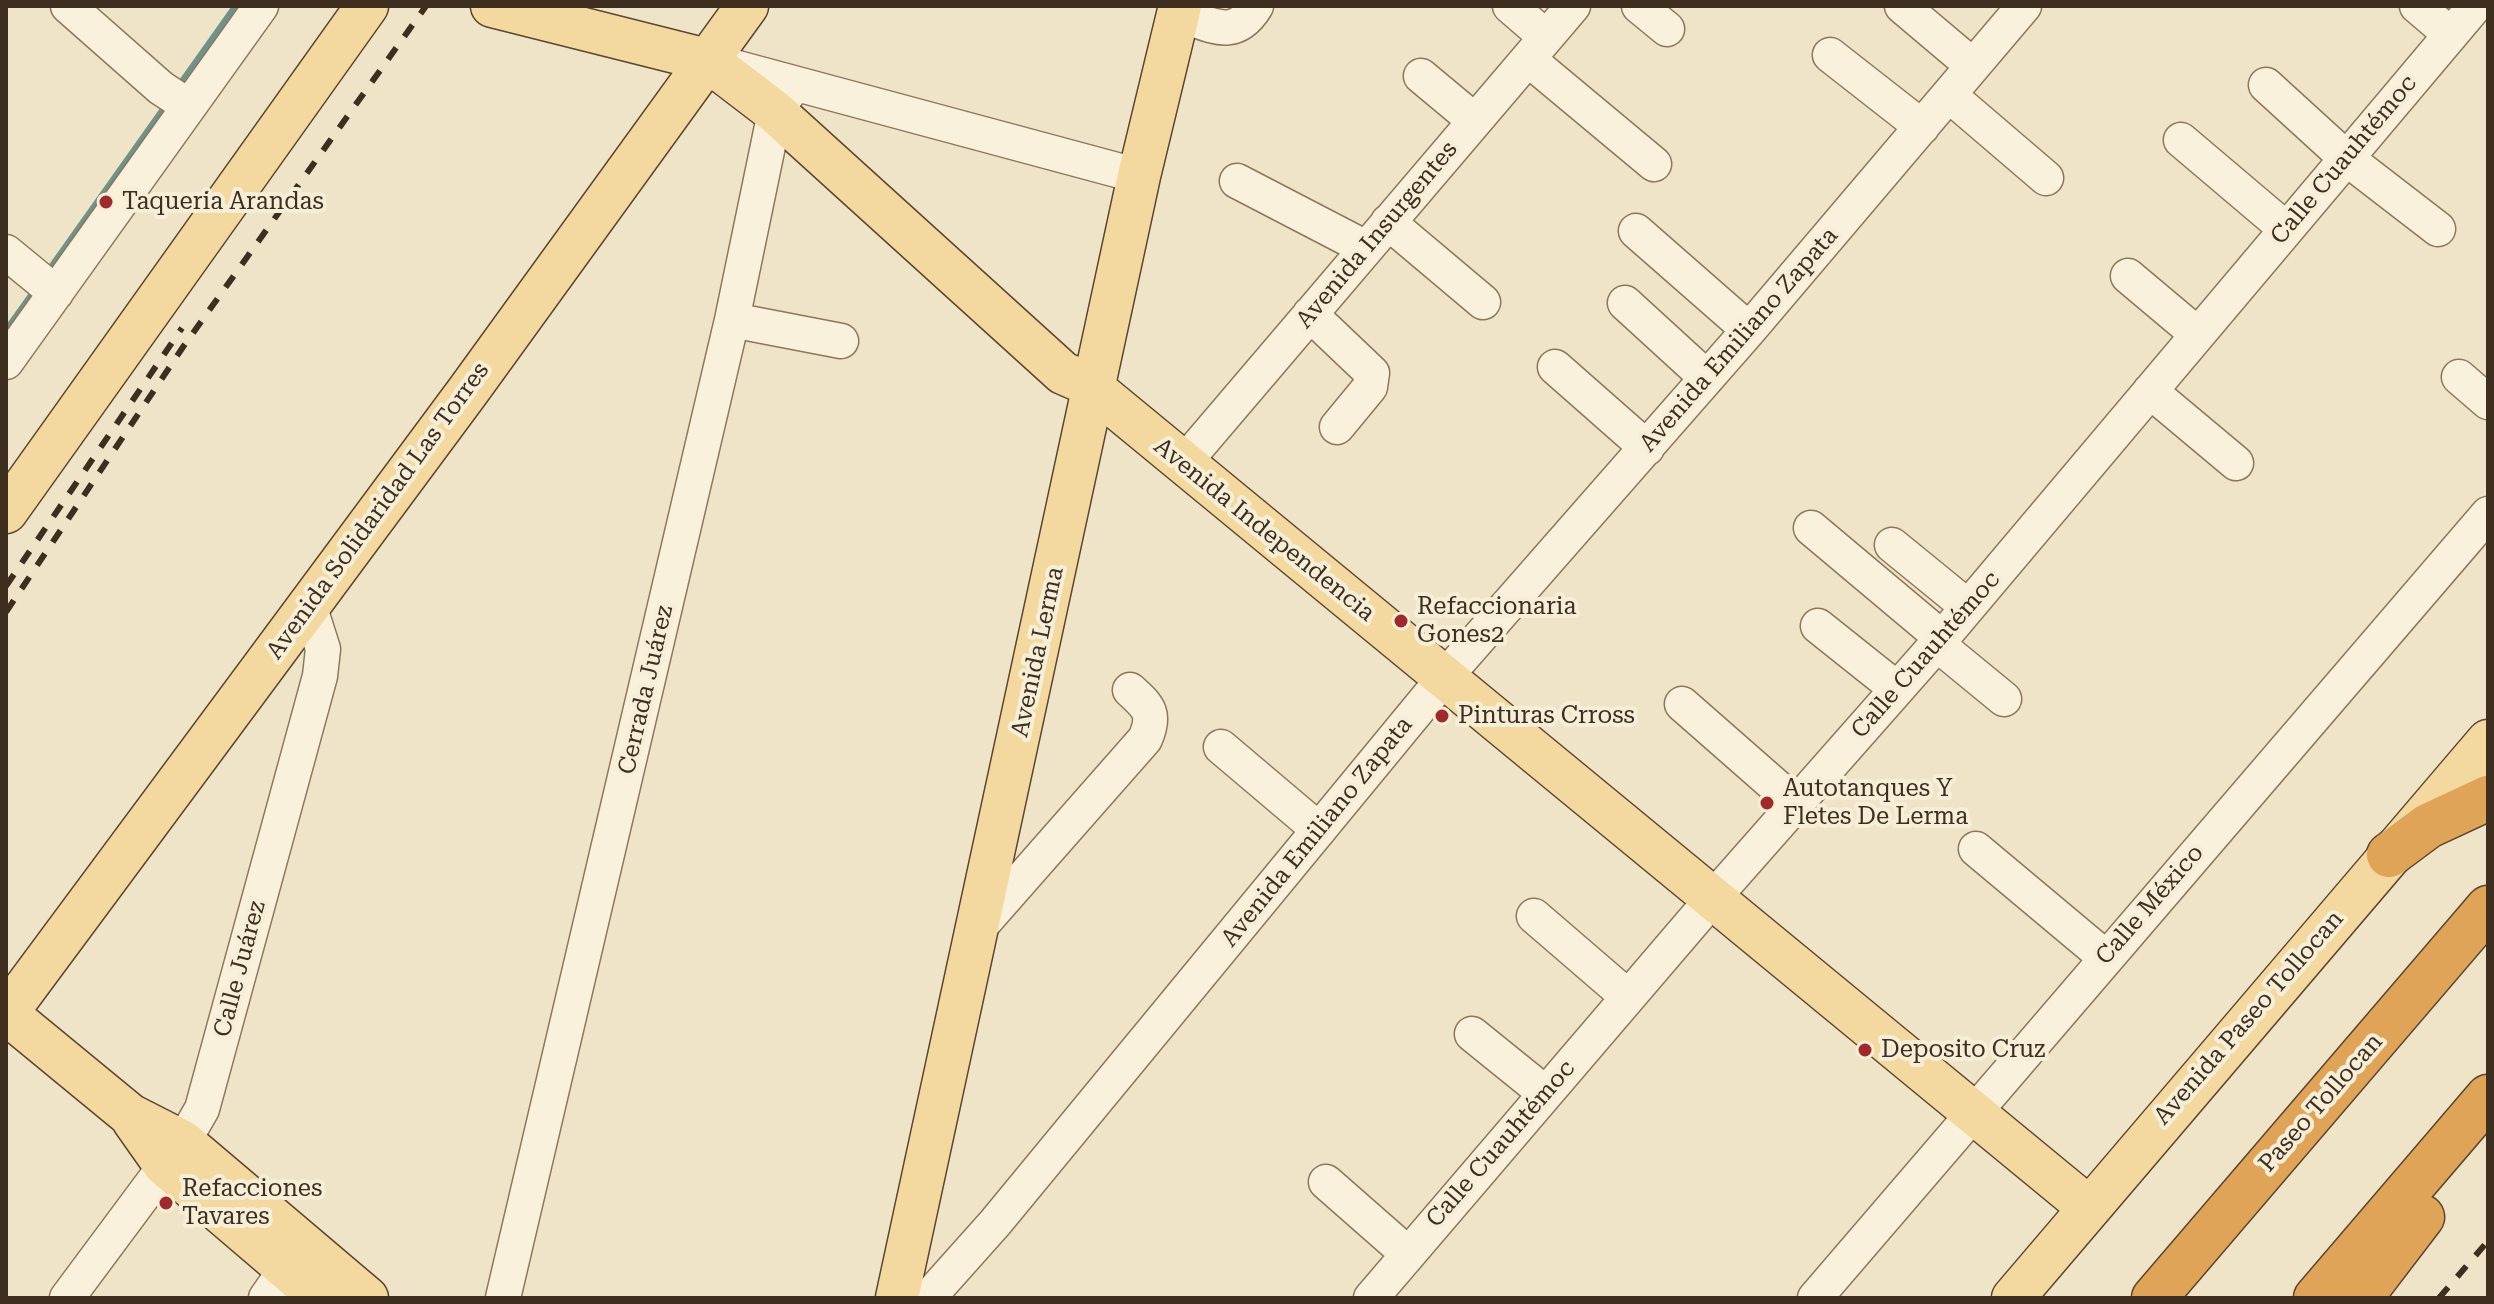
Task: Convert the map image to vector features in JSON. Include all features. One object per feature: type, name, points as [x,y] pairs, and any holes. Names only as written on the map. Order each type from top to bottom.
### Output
[{"type":"highway","points":[[2389,855],[2428,826],[2488,798]]},
{"type":"highway","name":"Paseo Tollocan","points":[[2154,1298],[2488,908]]},
{"type":"highway","points":[[2316,1298],[2488,1097]]},
{"type":"highway","points":[[2360,1298],[2488,1129]]},
{"type":"main road","points":[[6,512],[367,6]]},
{"type":"main road","name":"Avenida Independencia","points":[[492,6],[707,60],[784,99],[1082,382],[1714,897],[2088,1207]]},
{"type":"main road","name":"Avenida Solidaridad Las Torres","points":[[6,1013],[747,6]]},
{"type":"main road","name":"Avenida Lerma","points":[[897,1298],[977,930],[1082,382],[1126,172],[1179,10]]},
{"type":"main road","name":"Avenida Paseo Tollocan","points":[[2013,1298],[2488,741]]},
{"type":"main road","points":[[6,1013],[339,1293]]},
{"type":"main road","points":[[174,1153],[276,1283],[339,1293]]},
{"type":"street","points":[[68,6],[174,97]]},
{"type":"street","points":[[10,344],[46,285],[174,97],[261,6]]},
{"type":"street","points":[[1179,10],[1225,29],[1237,27],[1248,19],[1256,6]]},
{"type":"street","points":[[1510,6],[1537,48],[1654,164]]},
{"type":"street","name":"Avenida Insurgentes","points":[[1182,465],[1573,6]]},
{"type":"street","points":[[1639,6],[1667,29]]},
{"type":"street","points":[[1902,6],[1973,66]]},
{"type":"street","name":"Avenida Emiliano Zapata","points":[[928,1298],[995,1223],[1444,678],[1749,330],[2024,6]]},
{"type":"street","points":[[2417,6],[2450,34]]},
{"type":"street","name":"Calle Cuauhtémoc","points":[[1371,1298],[1714,897],[1939,641],[2475,6]]},
{"type":"street","points":[[1830,55],[1922,127]]},
{"type":"street","points":[[1421,76],[1475,121]]},
{"type":"street","points":[[2266,85],[2346,158],[2438,229]]},
{"type":"street","points":[[1949,95],[2046,178]]},
{"type":"street","name":"Avenida Independencia","points":[[784,99],[1126,172]]},
{"type":"street","name":"Cerrada Juárez","points":[[503,1298],[784,99]]},
{"type":"street","points":[[2181,140],[2286,229]]},
{"type":"street","points":[[1237,181],[1366,248]]},
{"type":"street","points":[[1388,222],[1483,302]]},
{"type":"street","points":[[1636,231],[1749,330]]},
{"type":"street","points":[[6,252],[46,285]]},
{"type":"street","points":[[2128,276],[2197,334]]},
{"type":"street","points":[[1625,303],[1707,378]]},
{"type":"street","points":[[1310,314],[1370,369],[1373,378],[1337,427]]},
{"type":"street","points":[[732,320],[841,341]]},
{"type":"street","points":[[1555,367],[1647,448]]},
{"type":"street","points":[[2459,377],[2488,402]]},
{"type":"street","points":[[2150,391],[2236,463]]},
{"type":"street","name":"Calle México","points":[[1815,1298],[2488,514]]},
{"type":"street","points":[[1811,528],[2004,699]]},
{"type":"street","points":[[1892,545],[1968,607]]},
{"type":"street","name":"Calle Juárez","points":[[67,1298],[174,1153],[202,1109],[320,676],[323,649],[309,605]]},
{"type":"street","points":[[1818,626],[1897,689]]},
{"type":"street","points":[[977,930],[1145,739],[1153,721],[1151,708],[1130,690]]},
{"type":"street","points":[[1682,704],[1796,804]]},
{"type":"street","points":[[1221,747],[1319,830]]},
{"type":"street","points":[[1976,849],[2105,957]]},
{"type":"street","points":[[1534,916],[1628,997]]},
{"type":"street","points":[[1472,1034],[1545,1093]]},
{"type":"street","points":[[1326,1182],[1408,1254]]},
{"type":"waterway","points":[[177,89],[236,6]]},
{"type":"waterway","points":[[48,272],[168,103]]},
{"type":"waterway","points":[[6,331],[36,289]]},
{"type":"railway","points":[[6,612],[183,347],[426,6]]},
{"type":"railway","points":[[6,586],[182,328]]},
{"type":"railway","points":[[2439,1298],[2488,1241]]},
{"type":"place","name":"Taqueria Arandas","points":[[106,202]]},
{"type":"place","name":"Refaccionaria Gones2","points":[[1401,621]]},
{"type":"place","name":"Pinturas Crross","points":[[1442,716]]},
{"type":"place","name":"Autotanques Y Fletes De Lerma","points":[[1767,803]]},
{"type":"place","name":"Deposito Cruz","points":[[1865,1050]]},
{"type":"place","name":"Refacciones Tavares","points":[[166,1203]]}]
